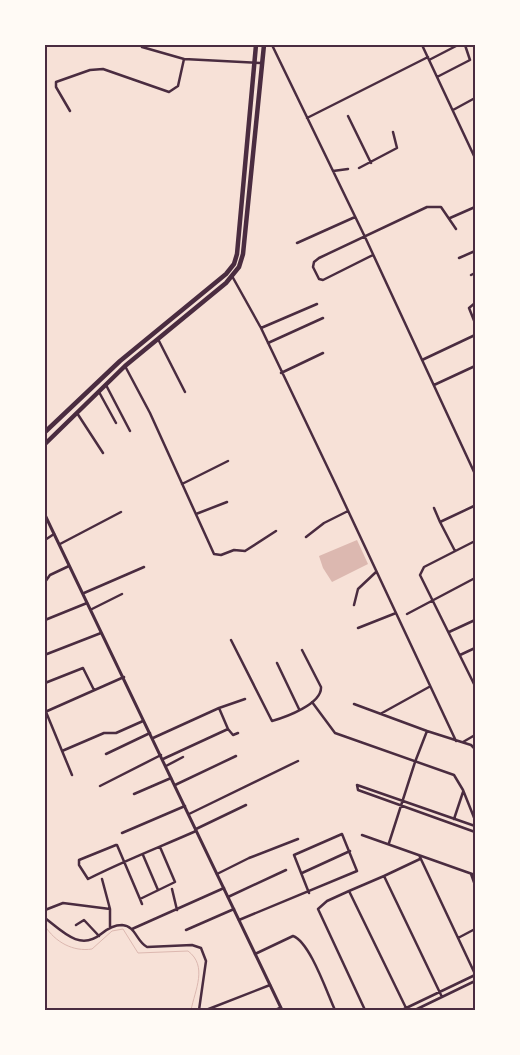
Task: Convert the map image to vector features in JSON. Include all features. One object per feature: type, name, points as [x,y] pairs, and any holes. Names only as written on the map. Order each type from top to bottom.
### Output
[{"type":"main road","points":[[45,432],[120,360],[211,287],[234,264],[237,254],[256,45]]},
{"type":"main road","points":[[45,444],[125,366],[232,276],[239,267],[243,254],[264,45]]},
{"type":"main road","points":[[247,148],[254,149]]},
{"type":"main road","points":[[159,328],[163,334]]},
{"type":"street","points":[[272,45],[365,237],[475,474]]},
{"type":"street","points":[[422,45],[475,158]]},
{"type":"street","points":[[308,118],[458,45]]},
{"type":"street","points":[[437,78],[470,60],[465,45]]},
{"type":"street","points":[[142,47],[184,59],[262,63]]},
{"type":"street","points":[[70,111],[56,87],[58,80],[90,70],[104,69],[169,92],[178,86],[184,59]]},
{"type":"street","points":[[453,110],[475,98]]},
{"type":"street","points":[[348,116],[371,163]]},
{"type":"street","points":[[359,168],[397,148],[393,132]]},
{"type":"street","points":[[333,171],[348,169]]},
{"type":"street","points":[[373,255],[323,280],[319,278],[313,267],[316,260],[433,206],[441,207],[456,229]]},
{"type":"street","points":[[450,218],[475,207]]},
{"type":"street","points":[[297,243],[355,217]]},
{"type":"street","points":[[459,258],[475,251]]},
{"type":"street","points":[[471,275],[475,273]]},
{"type":"street","points":[[232,276],[268,343],[456,741]]},
{"type":"street","points":[[475,303],[469,308],[475,323]]},
{"type":"street","points":[[260,328],[317,304]]},
{"type":"street","points":[[268,343],[323,318]]},
{"type":"street","points":[[422,360],[475,335]]},
{"type":"street","points":[[158,339],[185,392]]},
{"type":"street","points":[[281,373],[323,353]]},
{"type":"street","points":[[125,366],[150,413],[214,554],[218,556],[234,550],[245,551],[276,532]]},
{"type":"street","points":[[434,385],[475,366]]},
{"type":"street","points":[[106,385],[130,431]]},
{"type":"street","points":[[99,392],[116,422]]},
{"type":"street","points":[[77,413],[103,453]]},
{"type":"street","points":[[182,484],[228,461]]},
{"type":"street","points":[[196,514],[227,502]]},
{"type":"street","points":[[440,522],[474,506]]},
{"type":"street","points":[[434,508],[455,550]]},
{"type":"street","points":[[306,537],[324,523],[348,511]]},
{"type":"street","points":[[60,544],[121,512]]},
{"type":"street","points":[[45,515],[89,602],[281,1009],[275,1010]]},
{"type":"street","points":[[45,540],[55,534]]},
{"type":"street","points":[[475,541],[421,569],[420,574],[475,686]]},
{"type":"street","points":[[45,582],[50,575],[71,565]]},
{"type":"street","points":[[84,593],[144,567]]},
{"type":"street","points":[[354,605],[358,589],[376,572]]},
{"type":"street","points":[[407,614],[475,578]]},
{"type":"street","points":[[92,609],[122,594]]},
{"type":"street","points":[[45,620],[89,602]]},
{"type":"street","points":[[358,628],[396,613]]},
{"type":"street","points":[[449,632],[475,620]]},
{"type":"street","points":[[47,654],[103,633]]},
{"type":"street","points":[[231,640],[271,720],[274,721],[320,697],[322,687],[302,650]]},
{"type":"street","points":[[460,656],[475,648]]},
{"type":"street","points":[[277,663],[300,709]]},
{"type":"street","points":[[45,683],[83,668],[94,690]]},
{"type":"street","points":[[72,775],[46,712],[124,677]]},
{"type":"street","points":[[382,713],[429,687]]},
{"type":"street","points":[[153,738],[219,708],[245,699]]},
{"type":"street","points":[[312,702],[335,733],[454,775],[463,790],[475,820]]},
{"type":"street","points":[[354,704],[475,749]]},
{"type":"street","points":[[219,708],[228,729],[233,735],[238,732]]},
{"type":"street","points":[[62,751],[104,733],[116,733],[144,720]]},
{"type":"street","points":[[100,786],[228,729]]},
{"type":"street","points":[[388,844],[414,762],[427,732]]},
{"type":"street","points":[[106,754],[150,733]]},
{"type":"street","points":[[461,743],[475,735]]},
{"type":"street","points":[[175,785],[236,756]]},
{"type":"street","points":[[166,766],[184,757]]},
{"type":"street","points":[[189,814],[298,761]]},
{"type":"street","points":[[134,794],[172,778]]},
{"type":"street","points":[[475,826],[359,784],[356,787],[358,790],[475,832]]},
{"type":"street","points":[[454,819],[463,790]]},
{"type":"street","points":[[142,904],[124,863],[114,844],[80,860],[79,863],[88,879],[124,863],[143,855],[246,805]]},
{"type":"street","points":[[122,834],[185,806]]},
{"type":"street","points":[[239,920],[309,893],[357,871],[343,835],[341,834],[295,854],[309,893]]},
{"type":"street","points":[[362,835],[475,875]]},
{"type":"street","points":[[217,874],[253,857],[298,840]]},
{"type":"street","points":[[140,899],[175,882],[160,847]]},
{"type":"street","points":[[301,873],[350,851]]},
{"type":"street","points":[[143,855],[158,891]]},
{"type":"street","points":[[402,1010],[475,974],[419,855]]},
{"type":"street","points":[[365,1010],[318,909],[327,901],[420,859]]},
{"type":"street","points":[[228,897],[286,870]]},
{"type":"street","points":[[471,874],[475,885]]},
{"type":"street","points":[[384,876],[442,997]]},
{"type":"street","points":[[102,879],[110,909],[110,927]]},
{"type":"street","points":[[132,929],[224,888]]},
{"type":"street","points":[[172,889],[177,910]]},
{"type":"street","points":[[349,891],[406,1009]]},
{"type":"street","points":[[45,910],[63,903],[110,909]]},
{"type":"street","points":[[186,930],[234,909]]},
{"type":"street","points":[[45,918],[78,941],[86,942],[99,936],[110,927],[122,925],[132,929],[147,947],[192,945],[203,950],[206,961],[199,1010]]},
{"type":"street","points":[[76,925],[84,920],[99,936]]},
{"type":"street","points":[[458,938],[475,929]]},
{"type":"street","points":[[255,954],[293,936],[298,938],[306,948],[335,1010]]},
{"type":"street","points":[[415,1010],[475,981]]},
{"type":"street","points":[[206,1010],[270,986]]},
{"type":"shaded area","points":[[357,540],[368,564],[332,582],[323,568],[319,556]]},
{"type":"waterway","points":[[45,926],[59,941],[78,949],[92,949],[112,931],[123,929],[138,953],[188,951],[194,957],[199,971],[191,1010]]}]
